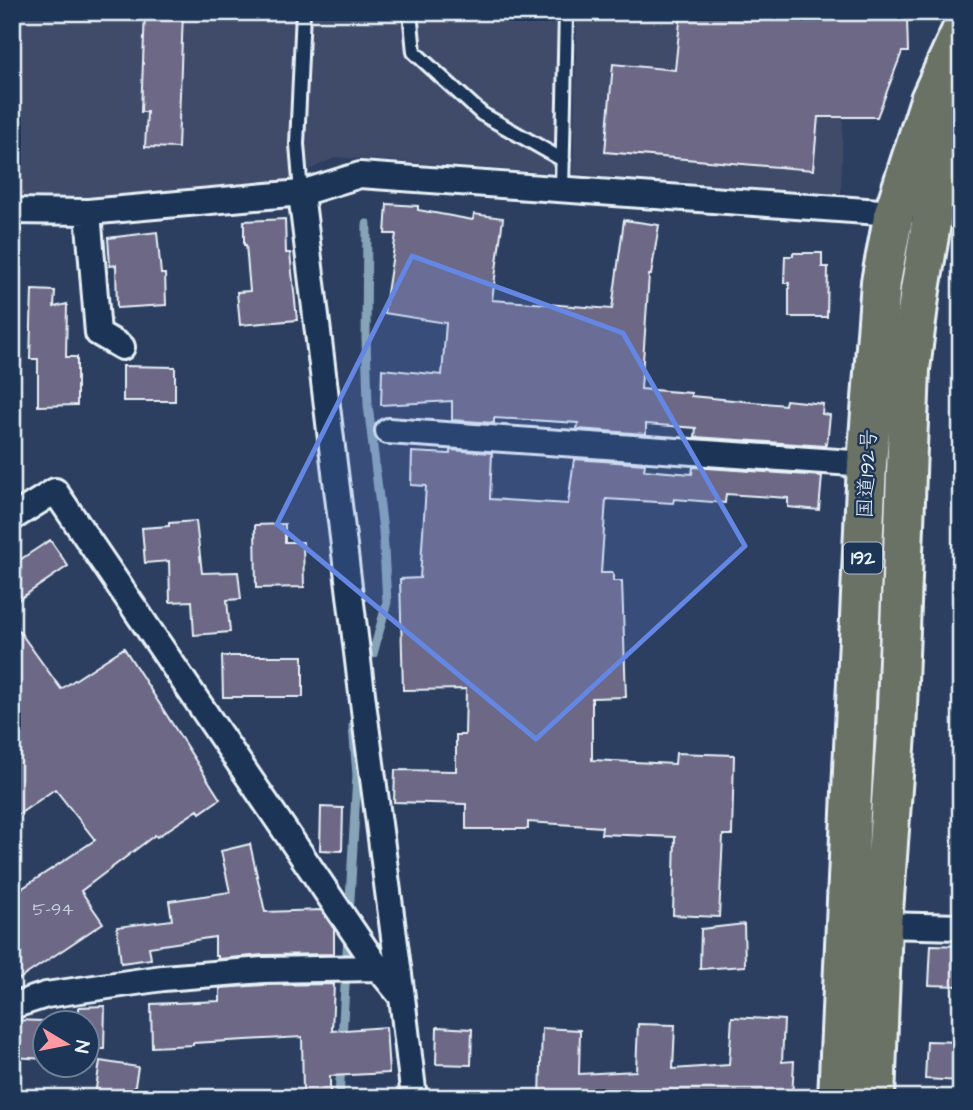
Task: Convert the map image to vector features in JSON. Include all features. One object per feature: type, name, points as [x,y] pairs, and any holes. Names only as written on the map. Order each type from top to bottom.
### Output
[{"type":"highway","name":"国道192号","points":[[838,1098],[867,464],[881,282],[894,214],[930,100],[961,32]]},
{"type":"highway","name":"国道192号","points":[[875,1098],[882,925],[896,734],[910,369],[920,290],[947,205],[961,112]]},
{"type":"street","points":[[12,211],[88,212],[301,193],[360,175],[894,214],[947,205]]},
{"type":"street","points":[[301,193],[414,1098]]},
{"type":"street","points":[[88,212],[98,333],[122,347]]},
{"type":"street","points":[[388,431],[867,464]]},
{"type":"street","points":[[12,518],[54,491],[348,924],[355,969]]},
{"type":"street","points":[[882,925],[961,927]]},
{"type":"street","points":[[12,1006],[46,995],[163,978],[263,970],[355,969],[402,997]]},
{"type":"lane","points":[[301,193],[297,144],[303,12]]},
{"type":"lane","points":[[410,12],[414,52],[482,114],[563,160]]},
{"type":"lane","points":[[562,189],[566,12]]},
{"type":"highlighted area","points":[[412,256],[623,333],[745,546],[536,739],[277,524]]},
{"type":"shaded area","points":[[12,12],[574,12],[568,174],[336,157],[277,185],[108,196],[12,196]]},
{"type":"shaded area","points":[[577,12],[843,12],[845,34],[841,194],[573,174]]},
{"type":"building","points":[[145,12],[183,12],[178,148],[145,147],[147,112],[141,112]]},
{"type":"building","points":[[681,12],[873,12],[873,19],[907,18],[908,52],[902,52],[877,117],[818,117],[813,170],[605,152],[613,64],[675,70]]},
{"type":"building","points":[[387,204],[418,206],[418,210],[473,220],[474,214],[503,218],[492,300],[612,309],[624,220],[659,225],[649,275],[641,389],[785,405],[786,400],[823,404],[822,414],[830,415],[827,444],[825,443],[825,446],[695,437],[696,428],[646,424],[646,434],[577,429],[578,423],[494,418],[494,423],[452,420],[452,401],[381,405],[382,369],[442,375],[446,323],[384,313],[396,234],[385,234]]},
{"type":"building","points":[[285,219],[286,253],[290,253],[297,320],[240,325],[237,292],[250,291],[244,221]]},
{"type":"building","points":[[157,232],[161,274],[165,274],[166,305],[117,308],[116,265],[110,266],[108,238]]},
{"type":"building","points":[[793,253],[822,253],[822,267],[828,267],[827,317],[789,317],[789,283],[784,283],[785,256],[793,256]]},
{"type":"building","points":[[32,290],[55,291],[54,307],[67,304],[66,357],[77,357],[77,405],[38,406],[38,359],[30,359]]},
{"type":"building","points":[[123,366],[175,367],[175,401],[123,401]]},
{"type":"building","points":[[450,450],[492,453],[490,499],[568,504],[574,459],[645,464],[644,470],[692,474],[693,467],[822,476],[819,510],[788,507],[788,498],[726,494],[725,503],[674,499],[673,503],[606,499],[601,573],[613,573],[613,581],[622,581],[626,697],[592,698],[592,760],[675,764],[676,753],[734,755],[732,835],[723,835],[719,917],[673,915],[675,837],[601,834],[602,827],[528,822],[528,829],[466,829],[466,804],[394,802],[395,770],[456,771],[456,735],[465,735],[466,689],[403,690],[400,579],[420,578],[426,486],[411,485],[412,452],[450,454]]},
{"type":"building","points":[[196,521],[202,573],[238,572],[241,599],[227,600],[230,632],[194,635],[192,601],[170,602],[169,561],[145,563],[142,528]]},
{"type":"building","points":[[285,524],[285,542],[303,542],[304,587],[256,588],[255,525]]},
{"type":"building","points":[[50,540],[68,566],[12,604],[12,565]]},
{"type":"building","points":[[12,621],[61,689],[124,648],[220,799],[157,837],[155,835],[81,891],[103,923],[12,984],[12,895],[95,840],[55,789],[12,819]]},
{"type":"building","points":[[222,656],[303,656],[303,697],[223,697]]},
{"type":"building","points":[[321,807],[343,808],[342,851],[320,850]]},
{"type":"building","points":[[250,844],[265,912],[321,910],[334,929],[334,954],[218,959],[218,956],[215,956],[215,937],[149,947],[151,959],[121,963],[117,927],[172,920],[169,901],[230,892],[221,851]]},
{"type":"building","points":[[744,924],[745,966],[700,969],[701,929]]},
{"type":"building","points":[[931,945],[961,946],[961,986],[929,985]]},
{"type":"building","points":[[334,984],[332,1031],[386,1027],[389,1073],[330,1076],[330,1094],[303,1094],[302,1037],[152,1047],[151,1004],[220,1001],[220,988]]},
{"type":"building","points":[[105,1006],[104,1049],[102,1009],[79,1007]]},
{"type":"building","points":[[732,1017],[784,1020],[782,1062],[794,1061],[792,1098],[540,1098],[542,1028],[580,1030],[579,1074],[636,1071],[638,1024],[675,1025],[673,1069],[729,1065]]},
{"type":"building","points":[[12,1020],[32,1021],[32,1058],[12,1057]]},
{"type":"building","points":[[437,1027],[472,1029],[471,1065],[436,1064]]},
{"type":"building","points":[[927,1041],[961,1042],[961,1081],[925,1079]]},
{"type":"building","points":[[102,1061],[138,1067],[133,1098],[95,1095],[98,1078],[102,1078]]},
{"type":"waterway","points":[[367,224],[368,405],[383,531],[387,602],[373,654]]},
{"type":"waterway","points":[[349,917],[357,775],[353,726]]},
{"type":"waterway","points":[[342,1039],[348,934]]},
{"type":"waterway","points":[[339,1098],[341,1064]]}]
